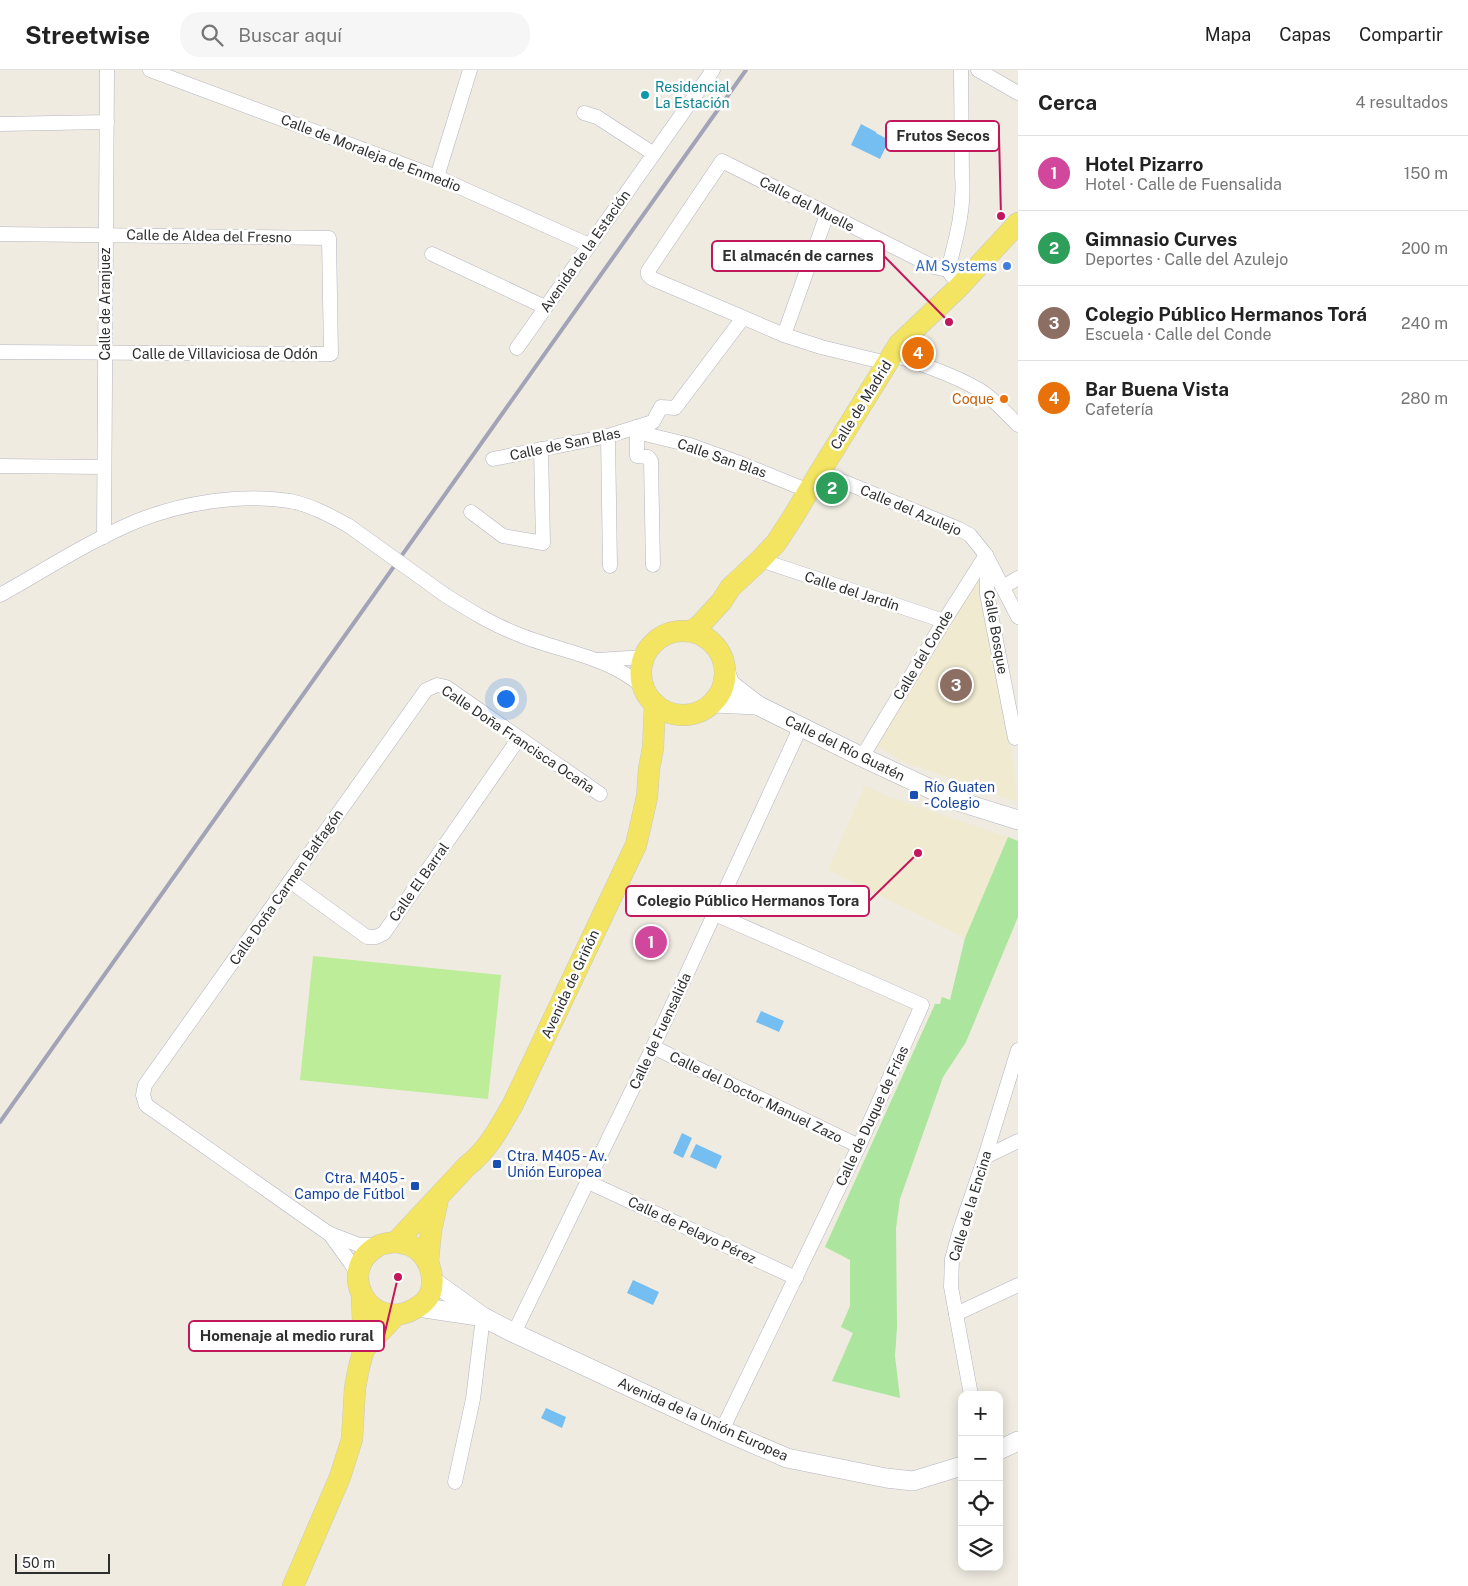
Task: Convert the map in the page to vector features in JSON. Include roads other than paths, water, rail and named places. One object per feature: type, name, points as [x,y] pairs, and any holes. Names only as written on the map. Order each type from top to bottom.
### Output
[{"type":"main road","name":"Calle de Madrid","points":[[691,631],[700,626],[722,601],[730,588],[776,543],[899,344],[953,279],[1018,223]]},
{"type":"main road","name":"Calle de Madrid","points":[[716,645],[715,633],[722,601]]},
{"type":"main road","points":[[691,631],[704,636],[716,645],[724,658],[726,672],[722,690],[714,703],[702,712],[687,715],[667,712],[655,704],[643,686],[641,672],[644,657],[658,639],[671,632],[691,631]]},
{"type":"main road","name":"Avenida de Griñón","points":[[388,1243],[439,1196],[476,1158],[497,1133],[517,1095],[636,845],[647,797],[653,748],[655,704]]},
{"type":"main road","name":"Avenida de Griñón","points":[[653,748],[670,726],[687,715]]},
{"type":"main road","points":[[430,1272],[421,1252],[409,1244],[388,1243],[368,1252],[361,1263],[358,1275],[359,1288],[362,1296],[370,1306],[383,1313],[396,1315],[408,1313],[426,1302],[431,1292],[431,1231],[439,1196]]},
{"type":"main road","points":[[293,1586],[340,1477],[352,1440],[355,1388],[364,1349],[362,1296]]},
{"type":"main road","points":[[364,1349],[396,1315]]},
{"type":"main road","points":[[283,1586],[340,1477]]},
{"type":"street","name":"Calle de Aranjuez","points":[[104,537],[107,70]]},
{"type":"street","name":"Calle de Moraleja de Enmedio","points":[[150,70],[438,177],[589,245]]},
{"type":"street","points":[[438,177],[470,70]]},
{"type":"street","name":"Avenida de la Estación","points":[[517,348],[712,70]]},
{"type":"street","points":[[953,279],[964,192],[962,176],[961,70]]},
{"type":"street","points":[[978,70],[1018,93]]},
{"type":"street","points":[[584,113],[597,117],[654,154]]},
{"type":"street","points":[[0,124],[107,122]]},
{"type":"street","name":"Calle del Muelle","points":[[743,318],[653,279],[648,275],[650,267],[722,161],[934,267],[953,279]]},
{"type":"street","points":[[784,335],[827,214]]},
{"type":"street","name":"Calle de Aldea del Fresno","points":[[0,234],[329,238],[330,354]]},
{"type":"street","points":[[432,254],[545,307]]},
{"type":"street","points":[[743,318],[784,335],[821,347],[890,359],[906,359],[979,389],[1018,425]]},
{"type":"street","name":"Calle de San Blas","points":[[493,459],[608,436],[653,422],[660,407],[675,408],[743,318]]},
{"type":"street","name":"Calle de Villaviciosa de Odón","points":[[0,352],[330,354]]},
{"type":"street","points":[[637,427],[637,456],[648,457],[650,461],[653,565]]},
{"type":"street","name":"Calle San Blas","points":[[637,427],[645,434],[690,445],[809,490]]},
{"type":"street","points":[[608,436],[610,566]]},
{"type":"street","points":[[471,512],[503,536],[543,543],[541,450]]},
{"type":"street","points":[[0,466],[104,467]]},
{"type":"street","name":"Calle del Azulejo","points":[[820,472],[960,529],[970,535],[986,555],[1018,617]]},
{"type":"street","points":[[0,596],[104,537],[156,515],[230,498],[259,498],[292,502],[320,511],[350,526],[445,595],[486,620],[520,635],[597,660],[631,676],[643,686]]},
{"type":"street","name":"Calle del Conde","points":[[862,757],[986,555]]},
{"type":"street","name":"Calle Bosque","points":[[986,555],[987,594],[1015,738]]},
{"type":"street","name":"Calle del Jardín","points":[[760,560],[944,621]]},
{"type":"street","points":[[1003,587],[1018,578]]},
{"type":"street","points":[[597,660],[644,657]]},
{"type":"street","points":[[726,672],[730,684],[757,705]]},
{"type":"street","name":"Calle Doña Francisca Ocaña","points":[[437,685],[446,687],[600,794]]},
{"type":"street","name":"Calle Doña Carmen Balfagón","points":[[328,1233],[146,1104],[143,1095],[145,1085],[426,690],[437,685]]},
{"type":"street","points":[[714,703],[757,705]]},
{"type":"street","name":"Calle del Río Guatén","points":[[757,705],[954,800],[1018,820]]},
{"type":"street","name":"Calle de Fuensalida","points":[[514,1333],[653,1047],[801,726]]},
{"type":"street","name":"Calle El Barral","points":[[290,881],[368,937],[376,938],[384,933],[520,738]]},
{"type":"street","name":"Calle de Duque de Frías","points":[[715,914],[922,1005],[859,1146],[722,1430]]},
{"type":"street","name":"Calle del Doctor Manuel Zazo","points":[[653,1047],[859,1146]]},
{"type":"street","name":"Calle de la Encina","points":[[970,1391],[951,1287],[952,1259],[1018,1050]]},
{"type":"street","points":[[985,1156],[1018,1141]]},
{"type":"street","name":"Calle de Pelayo Pérez","points":[[588,1182],[796,1278]]},
{"type":"street","points":[[328,1233],[359,1245],[388,1243]]},
{"type":"street","points":[[328,1233],[358,1275]]},
{"type":"street","points":[[430,1272],[483,1317]]},
{"type":"street","points":[[956,1314],[1018,1285]]},
{"type":"street","points":[[418,1307],[483,1317]]},
{"type":"street","points":[[455,1482],[473,1399],[483,1317]]},
{"type":"street","name":"Avenida de la Unión Europea","points":[[483,1317],[722,1430],[787,1458],[886,1478],[913,1481],[958,1467]]},
{"type":"street","points":[[1003,1448],[1018,1441]]},
{"type":"water","points":[[861,124],[889,140],[880,159],[851,145]]},
{"type":"water","points":[[761,1011],[784,1021],[779,1032],[756,1022]]},
{"type":"water","points":[[682,1133],[692,1138],[683,1158],[673,1153]]},
{"type":"water","points":[[696,1144],[722,1156],[716,1169],[690,1157]]},
{"type":"water","points":[[633,1280],[659,1292],[653,1305],[627,1293]]},
{"type":"water","points":[[546,1408],[566,1417],[562,1428],[541,1418]]},
{"type":"railway","points":[[0,1122],[746,70]]},
{"type":"place","name":"Residencial La Estación","points":[[645,95]]},
{"type":"place","name":"Frutos Secos","points":[[1001,216]]},
{"type":"place","name":"AM Systems","points":[[1007,266]]},
{"type":"place","name":"El almacén de carnes","points":[[949,322]]},
{"type":"place","name":"Bar Buena Vista","points":[[918,353]]},
{"type":"place","name":"Coque","points":[[1004,399]]},
{"type":"place","name":"Gimnasio Curves","points":[[832,488]]},
{"type":"place","name":"Colegio Público Hermanos Torá","points":[[956,685]]},
{"type":"place","name":"Río Guaten - Colegio","points":[[914,795]]},
{"type":"place","name":"Colegio Público Hermanos Tora","points":[[918,853]]},
{"type":"place","name":"Hotel Pizarro","points":[[651,942]]},
{"type":"place","name":"Ctra. M405 - Av. Unión Europea","points":[[497,1164]]},
{"type":"place","name":"Ctra. M405 - Campo de Fútbol","points":[[415,1186]]},
{"type":"place","name":"Homenaje al medio rural","points":[[398,1277]]}]
